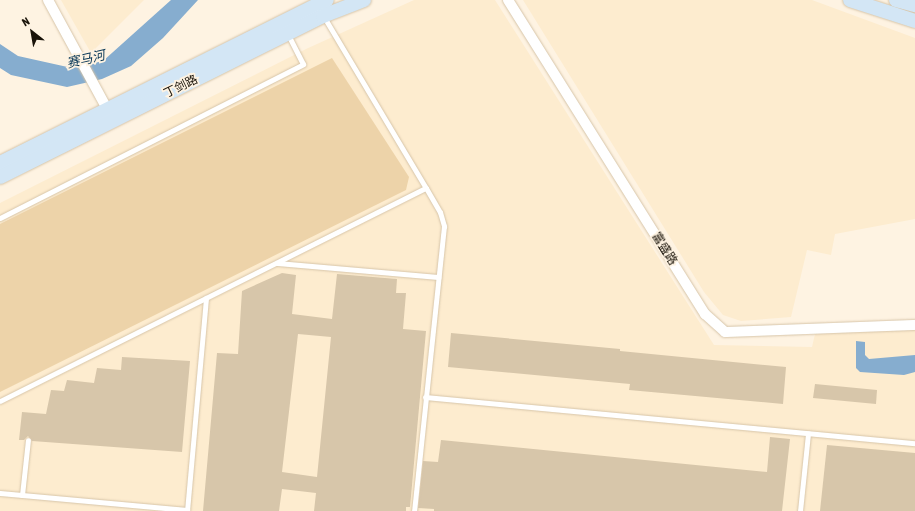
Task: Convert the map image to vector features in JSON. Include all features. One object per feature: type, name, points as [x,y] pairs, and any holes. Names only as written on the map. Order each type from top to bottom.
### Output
[{"type":"main road","name":"丁剑路","points":[[0,177],[110,116],[327,0]]},
{"type":"main road","name":"丁剑路","points":[[0,163],[110,116],[288,34],[323,16],[364,0]]},
{"type":"main road","points":[[850,0],[915,20]]},
{"type":"main road","points":[[896,0],[915,5]]},
{"type":"street","points":[[48,0],[110,116]]},
{"type":"street","name":"富盛路","points":[[508,0],[705,314],[725,332],[915,325]]},
{"type":"lane","points":[[323,16],[440,212],[444,226],[414,511]]},
{"type":"lane","points":[[0,218],[303,64],[288,34]]},
{"type":"lane","points":[[0,401],[426,188]]},
{"type":"lane","points":[[276,263],[438,277]]},
{"type":"lane","points":[[0,494],[187,510],[206,298]]},
{"type":"lane","points":[[425,397],[915,443]]},
{"type":"lane","points":[[800,511],[808,433]]},
{"type":"lane","points":[[22,495],[28,440]]},
{"type":"shaded area","points":[[61,0],[144,0],[91,53]]},
{"type":"shaded area","points":[[414,0],[495,0],[714,345],[812,347],[815,334],[915,328],[915,511],[0,511],[0,203],[306,49]]},
{"type":"shaded area","points":[[523,0],[812,0],[915,38],[915,219],[835,234],[831,255],[807,250],[791,317],[741,321],[723,315],[704,292]]},
{"type":"shaded area","points":[[332,58],[409,177],[406,190],[0,392],[0,224]]},
{"type":"water","points":[[171,0],[198,0],[163,38],[131,66],[102,79],[67,87],[11,75],[0,68],[0,44],[18,56],[72,68],[103,61]]},
{"type":"water","points":[[856,341],[865,342],[865,355],[869,359],[915,355],[915,372],[904,375],[860,372],[856,368]]},
{"type":"building","points":[[282,273],[296,275],[292,314],[332,319],[337,274],[397,279],[396,293],[406,293],[403,329],[426,331],[410,507],[406,507],[406,511],[314,511],[316,493],[282,489],[279,511],[203,511],[217,353],[238,354],[242,291]],"holes":[[[298,334],[331,337],[317,477],[282,472]]]},
{"type":"building","points":[[451,333],[786,367],[783,404],[629,390],[630,384],[448,367]]},
{"type":"building","points":[[122,357],[190,361],[182,452],[32,441],[28,436],[24,440],[19,440],[22,412],[46,414],[51,390],[64,391],[67,380],[94,383],[97,368],[121,370]]},
{"type":"building","points":[[815,384],[877,390],[876,404],[813,398]]},
{"type":"building","points":[[770,437],[790,439],[782,511],[434,511],[434,509],[418,508],[423,461],[438,462],[441,440],[767,472]]},
{"type":"building","points":[[827,445],[915,453],[915,511],[820,511]]},
{"type":"water label","name":"赛马河","points":[[86,60]]}]
